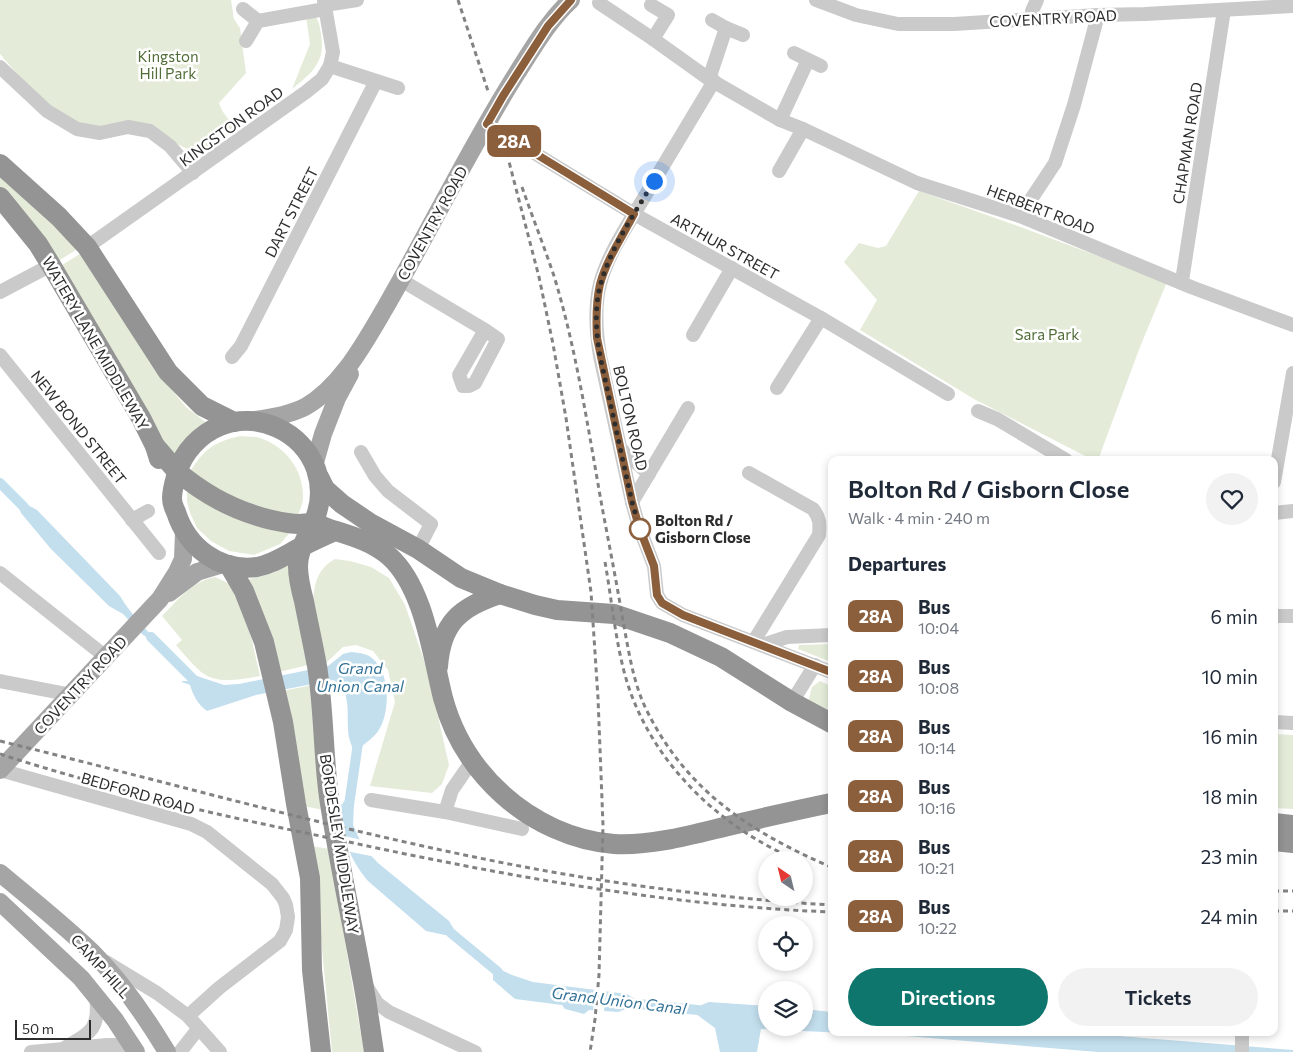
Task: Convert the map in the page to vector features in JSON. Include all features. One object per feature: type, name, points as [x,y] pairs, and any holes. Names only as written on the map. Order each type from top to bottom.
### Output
[{"type":"highway","points":[[0,164],[59,217],[87,247],[168,372],[202,406],[241,422],[272,426],[288,434],[302,446],[325,489],[342,504],[370,523],[418,549],[461,578],[500,594],[557,610],[614,614],[670,633],[721,657],[792,702],[828,721]]},
{"type":"highway","name":"WATERY LANE MIDDLEWAY","points":[[0,197],[38,244],[131,401],[155,446],[171,499],[184,532]]},
{"type":"highway","points":[[171,499],[177,471],[182,460],[195,442],[213,429],[241,422]]},
{"type":"highway","points":[[155,446],[177,471],[216,498],[237,509],[271,520],[297,524],[314,523],[365,541],[389,556],[411,584],[422,612],[446,706],[463,746],[472,761],[495,788],[515,806],[533,818],[585,839],[613,844],[636,843],[672,838],[828,804]]},
{"type":"highway","name":"BORDESLEY MIDDLEWAY","points":[[315,468],[320,497],[314,523],[302,547],[298,565],[300,586],[317,666],[329,796],[374,1052]]},
{"type":"highway","points":[[184,532],[197,548],[205,554],[226,564],[243,567],[266,565],[335,531]]},
{"type":"highway","points":[[226,564],[244,591],[260,634],[283,722],[310,878],[312,970],[321,1052]]},
{"type":"highway","points":[[437,674],[439,651],[451,621],[473,604],[500,594]]},
{"type":"highway","points":[[1278,823],[1293,825]]},
{"type":"highway","points":[[1278,841],[1293,843]]},
{"type":"main road","name":"COVENTRY ROAD","points":[[241,422],[275,417],[305,407],[340,377],[361,348],[401,280],[487,124],[543,34],[571,0]]},
{"type":"main road","name":"COVENTRY ROAD","points":[[315,468],[326,425],[361,348]]},
{"type":"main road","name":"COVENTRY ROAD","points":[[0,770],[160,599],[183,559],[184,532]]},
{"type":"main road","name":"COVENTRY ROAD","points":[[160,599],[197,572],[226,564]]},
{"type":"main road","name":"CAMP HILL","points":[[0,873],[73,934],[95,955],[118,982],[167,1052]]},
{"type":"main road","name":"CAMP HILL","points":[[0,902],[61,958],[96,996],[115,1020],[133,1049]]},
{"type":"main road","points":[[133,1049],[154,1031]]},
{"type":"street","points":[[246,41],[258,21],[325,4],[357,0]]},
{"type":"street","name":"COVENTRY ROAD","points":[[816,0],[856,15],[898,24],[954,24],[1293,6]]},
{"type":"street","points":[[1032,19],[1032,11],[1037,0]]},
{"type":"street","name":"HERBERT ROAD","points":[[599,3],[712,80],[780,120],[918,183],[1020,216],[1191,286],[1293,325]]},
{"type":"street","points":[[325,4],[333,52],[330,66],[398,88]]},
{"type":"street","points":[[651,5],[668,15],[653,39]]},
{"type":"street","points":[[243,9],[258,21]]},
{"type":"street","name":"CHAPMAN ROAD","points":[[1182,281],[1224,10]]},
{"type":"street","points":[[1020,216],[1055,163],[1074,105],[1098,15]]},
{"type":"street","points":[[712,20],[743,35]]},
{"type":"street","points":[[712,80],[726,28]]},
{"type":"street","points":[[780,120],[814,63],[794,53]]},
{"type":"street","name":"KINGSTON ROAD","points":[[87,247],[306,92],[322,79],[330,66]]},
{"type":"street","points":[[0,67],[47,111],[77,129],[100,133],[128,127],[150,131],[170,146],[193,173]]},
{"type":"street","name":"BOLTON ROAD","points":[[712,80],[612,254],[600,284],[596,312],[598,347],[632,502],[639,527],[654,566],[655,588],[662,603],[683,615],[828,671]]},
{"type":"street","name":"DART STREET","points":[[232,357],[243,341],[376,81]]},
{"type":"street","name":"ARTHUR STREET","points":[[487,124],[634,214],[821,318],[948,394]]},
{"type":"street","points":[[779,172],[803,129]]},
{"type":"street","points":[[0,292],[51,265]]},
{"type":"street","points":[[693,336],[732,268]]},
{"type":"street","points":[[401,280],[485,330]]},
{"type":"street","points":[[777,388],[821,318]]},
{"type":"street","name":"NEW BOND STREET","points":[[0,355],[159,553]]},
{"type":"street","points":[[1278,459],[1293,373]]},
{"type":"street","points":[[632,502],[688,408]]},
{"type":"street","points":[[978,411],[997,419],[1059,456]]},
{"type":"street","points":[[622,450],[649,474]]},
{"type":"street","points":[[361,452],[376,476],[388,490],[431,524],[418,549]]},
{"type":"street","points":[[749,473],[813,509],[818,516],[820,524],[819,535],[758,643]]},
{"type":"street","points":[[132,520],[148,511]]},
{"type":"street","points":[[1278,513],[1293,511]]},
{"type":"street","points":[[0,573],[106,657]]},
{"type":"street","points":[[1278,616],[1293,616]]},
{"type":"street","points":[[758,643],[786,637],[828,635]]},
{"type":"street","points":[[792,702],[815,665]]},
{"type":"street","points":[[0,681],[72,695]]},
{"type":"street","points":[[1278,722],[1293,723]]},
{"type":"street","points":[[445,812],[452,790],[472,761]]},
{"type":"street","name":"BEDFORD ROAD","points":[[0,770],[191,824],[207,832],[272,884],[283,898],[288,917],[286,930],[280,941],[219,988],[188,1016]]},
{"type":"street","points":[[371,800],[445,812],[522,830]]},
{"type":"street","points":[[95,955],[158,993],[188,1016],[220,1052]]},
{"type":"street","points":[[362,977],[371,996],[389,1012],[475,1052]]},
{"type":"street","points":[[63,1049],[88,1035],[96,1022],[98,1009],[96,996]]},
{"type":"street","points":[[180,1052],[198,1029]]},
{"type":"street","points":[[1242,1036],[1242,1052]]},
{"type":"street","points":[[32,1052],[107,1045],[133,1049]]},
{"type":"green space","name":"Kingston Hill Park","points":[[0,0],[231,0],[234,19],[240,28],[246,73],[219,103],[237,129],[198,154],[173,142],[80,124],[51,108],[31,90],[0,54]]},
{"type":"green space","points":[[306,16],[315,16],[318,22],[321,31],[321,52],[316,66],[306,78],[292,89],[310,44]]},
{"type":"green space","points":[[0,174],[79,248],[55,263],[0,187]]},
{"type":"green space","name":"Sara Park","points":[[919,191],[1167,282],[1140,347],[1099,456],[1085,456],[974,399],[860,330],[877,300],[844,262],[859,243],[878,248],[886,246]]},
{"type":"green space","points":[[83,252],[166,383],[186,407],[208,424],[171,457],[59,267]]},
{"type":"green space","points":[[240,436],[258,437],[269,442],[285,453],[291,461],[300,478],[302,488],[303,500],[298,517],[255,509],[229,498],[190,472],[210,448],[223,441]]},
{"type":"green space","points":[[187,485],[293,529],[280,544],[254,555],[229,551],[211,541],[197,528],[187,501]]},
{"type":"green space","points":[[335,559],[371,567],[389,578],[405,605],[428,672],[449,765],[442,784],[432,793],[370,786],[395,702],[388,670],[373,651],[356,645],[343,647],[326,663],[316,622],[314,593],[317,579],[324,568]]},
{"type":"green space","points":[[289,565],[308,665],[279,672],[256,594],[249,579],[273,573]]},
{"type":"green space","points":[[215,577],[229,584],[240,602],[249,627],[260,676],[222,680],[207,676],[176,645],[182,640],[162,616],[192,587]]},
{"type":"green space","points":[[828,644],[828,661],[798,649],[799,645]]},
{"type":"green space","points":[[820,681],[828,685],[828,712],[808,702],[812,687]]},
{"type":"green space","points":[[313,685],[324,810],[303,806],[282,691]]},
{"type":"green space","points":[[1278,734],[1293,735],[1293,809],[1278,808]]},
{"type":"green space","points":[[312,846],[329,849],[364,1052],[332,1052]]},
{"type":"water","points":[[15,498],[37,510],[120,596],[134,616],[161,647],[142,634],[123,614],[109,606],[51,549],[21,513]]},
{"type":"water","name":"Grand Union Canal","points":[[351,652],[368,656],[379,665],[383,673],[387,692],[386,712],[380,728],[360,748],[355,756],[348,733],[348,707],[344,691],[333,680],[256,695],[207,711],[196,700],[190,685],[182,682],[189,681],[185,672],[224,685],[239,684],[328,666],[343,654]]},
{"type":"water","points":[[351,792],[354,805],[353,825],[363,847],[378,863],[449,921],[461,941],[450,936],[426,931],[368,881],[361,872],[351,855],[341,818],[340,807]]},
{"type":"water","points":[[488,964],[533,982],[627,994],[641,1003],[649,1004],[650,1006],[649,1008],[632,1007],[618,1012],[589,1010],[584,1014],[565,1009],[562,1005],[515,999],[493,980],[493,973]]},
{"type":"water","points":[[709,1002],[758,1005],[758,1036],[760,1036],[757,1052],[720,1052],[715,1028],[692,1011],[686,1011],[686,1007],[694,1008]]},
{"type":"water","points":[[813,1010],[828,1012],[828,1032],[813,1032]]},
{"type":"water","points":[[906,1036],[1118,1036],[1293,1050],[1293,1052],[1098,1052]]},
{"type":"pier","points":[[340,835],[362,840],[376,857],[346,851]]},
{"type":"pier","points":[[594,987],[605,988],[604,1013],[593,1013]]},
{"type":"waterway","name":"Grand Union Canal","points":[[0,483],[24,507]]},
{"type":"waterway","name":"Grand Union Canal","points":[[151,637],[194,680]]},
{"type":"waterway","name":"Grand Union Canal","points":[[349,805],[358,743]]},
{"type":"waterway","name":"Grand Union Canal","points":[[451,933],[498,972]]},
{"type":"waterway","name":"Grand Union Canal","points":[[638,1004],[698,1010]]},
{"type":"railway","points":[[458,0],[489,94]]},
{"type":"railway","points":[[507,154],[539,277],[553,344],[566,418],[591,592],[598,698],[603,825],[599,975],[590,1052]]},
{"type":"railway","points":[[522,187],[554,276],[569,334],[582,393],[630,656],[643,702],[664,741],[682,766],[725,807],[775,840],[828,866]]},
{"type":"railway","points":[[605,562],[617,640],[624,671],[640,714],[655,742],[673,767],[717,812],[742,830],[778,851]]},
{"type":"railway","points":[[0,741],[366,833],[489,860],[574,876],[702,894],[828,905]]},
{"type":"railway","points":[[0,754],[90,781],[204,811],[486,870],[600,889],[715,904],[828,912]]},
{"type":"railway","points":[[1278,891],[1293,891]]},
{"type":"railway","points":[[1278,911],[1293,911]]},
{"type":"bus line","name":"28A","points":[[571,0],[548,26],[487,124],[634,214],[612,254],[600,284],[596,312],[597,338],[632,502],[639,527],[654,566],[657,595],[662,603],[683,615],[828,671]]},
{"type":"place","name":"Bolton Rd / Gisborn Close","points":[[640,529]]},
{"type":"route","points":[[640,529],[632,502],[600,356],[596,312],[600,284],[612,254],[654,181]]}]
